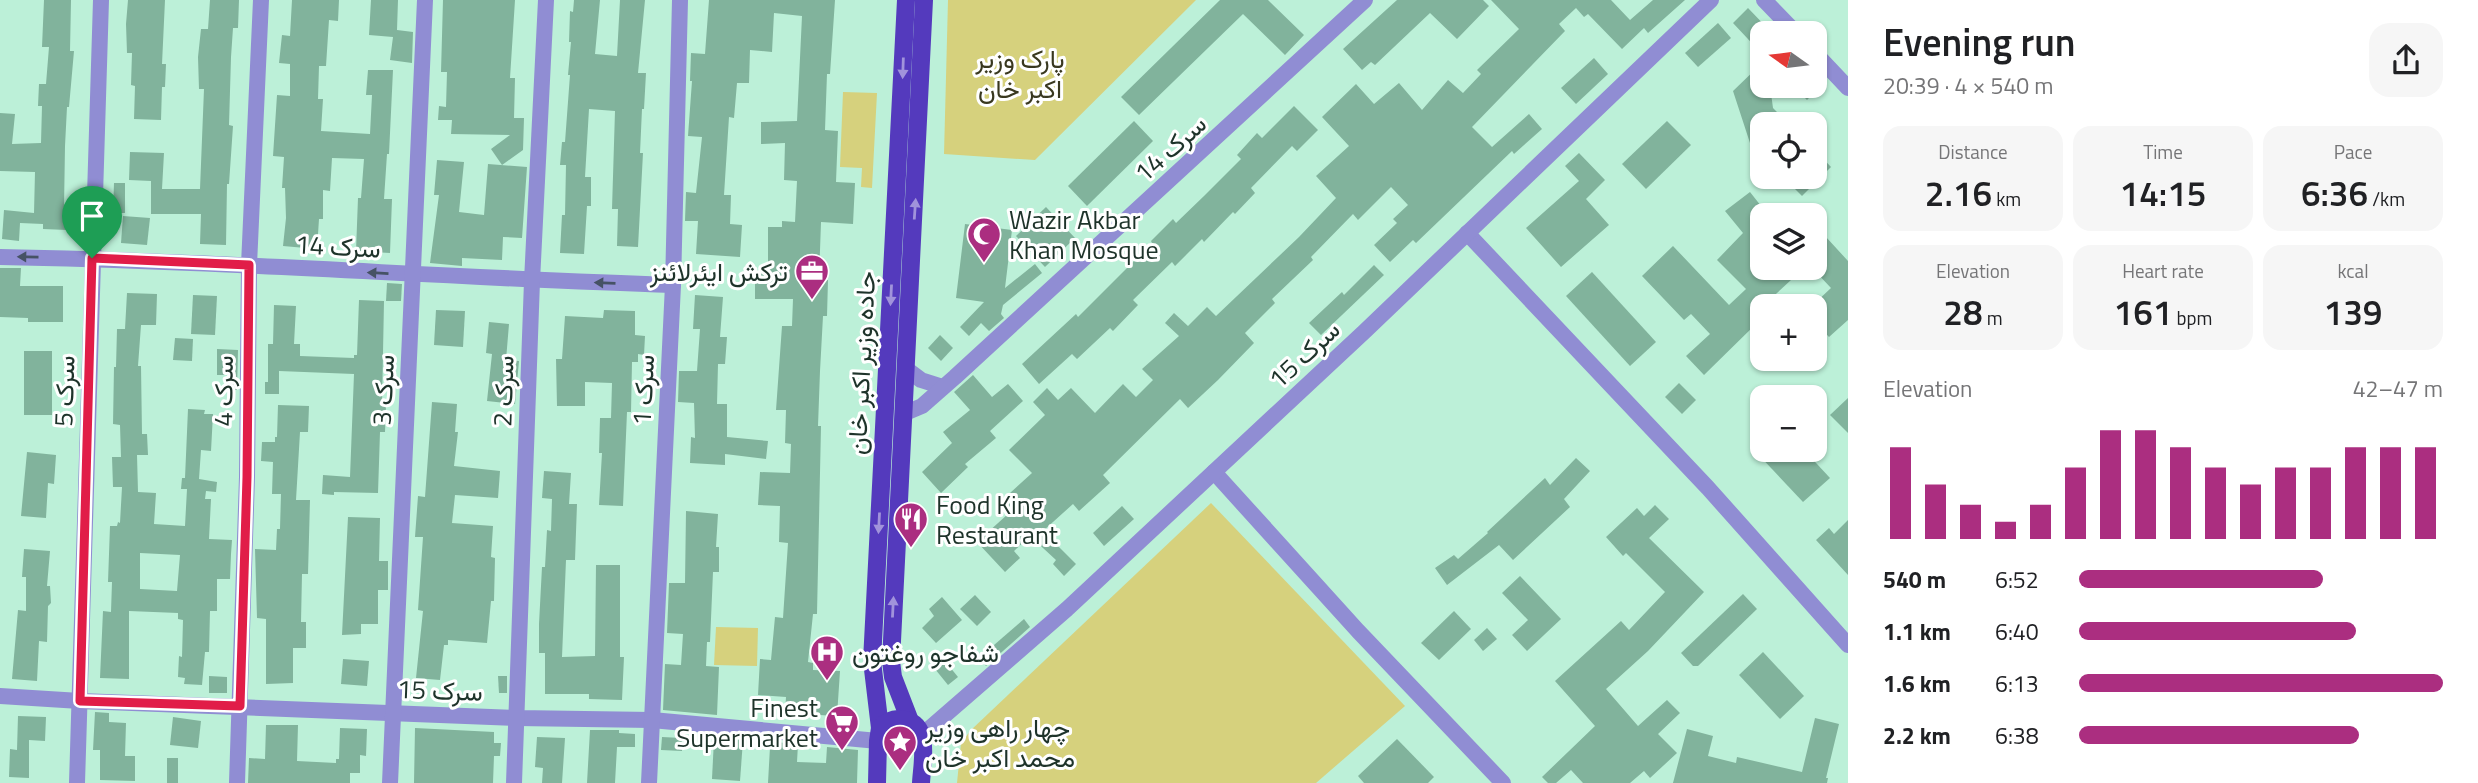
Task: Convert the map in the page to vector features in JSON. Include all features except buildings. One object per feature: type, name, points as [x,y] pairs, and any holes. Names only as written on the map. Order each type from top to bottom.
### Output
[{"type":"main road","name":"جاده وزیر اکبر خان","points":[[877,783],[879,735],[872,661],[906,0]]},
{"type":"main road","points":[[910,721],[893,677],[891,661],[924,0]]},
{"type":"main road","points":[[879,735],[892,720],[910,721],[918,727],[922,735],[921,783]]},
{"type":"street","name":"سرک 5","points":[[77,783],[101,0]]},
{"type":"street","name":"سرک 4","points":[[237,783],[247,477],[249,265],[261,0]]},
{"type":"street","name":"سرک 3","points":[[390,783],[425,0]]},
{"type":"street","name":"سرک 2","points":[[514,783],[532,281],[546,0]]},
{"type":"street","name":"سرک 1","points":[[649,783],[673,285],[680,0]]},
{"type":"street","name":"سرک 14","points":[[903,414],[922,406],[1230,127],[1365,0]]},
{"type":"street","name":"سرک 15","points":[[922,735],[1068,609],[1711,0]]},
{"type":"street","points":[[1764,0],[1784,21]]},
{"type":"street","points":[[1827,66],[1848,88]]},
{"type":"street","points":[[1467,233],[1708,488],[1848,645]]},
{"type":"street","name":"سرک 14","points":[[0,257],[92,258],[532,281],[673,285]]},
{"type":"street","points":[[905,368],[921,380],[943,387]]},
{"type":"street","points":[[1214,472],[1358,631],[1503,783]]},
{"type":"street","name":"سرک 15","points":[[0,696],[517,718],[652,720],[879,735]]},
{"type":"green space","name":"پارک وزیر اکبر خان","points":[[948,0],[1196,0],[1035,160],[944,154]]},
{"type":"green space","points":[[843,92],[877,93],[872,188],[861,187],[862,168],[840,167]]},
{"type":"green space","points":[[1211,503],[1405,706],[1316,783],[957,783],[961,743],[971,730]]},
{"type":"green space","points":[[716,627],[758,628],[757,666],[714,665]]},
{"type":"place","name":"Wazir Akbar Khan Mosque","points":[[984,264]]},
{"type":"place","name":"ترکش ایئرلائنز","points":[[812,301]]},
{"type":"place","name":"Food King Restaurant","points":[[911,549]]},
{"type":"place","name":"شفاجو روغتون","points":[[827,682]]},
{"type":"place","name":"Finest Supermarket","points":[[842,752]]},
{"type":"place","name":"چهار راهی وزیر محمد اکبر خان","points":[[900,772]]},
{"type":"route","points":[[92,258],[249,265],[247,477],[240,706],[80,701],[92,258]]}]
